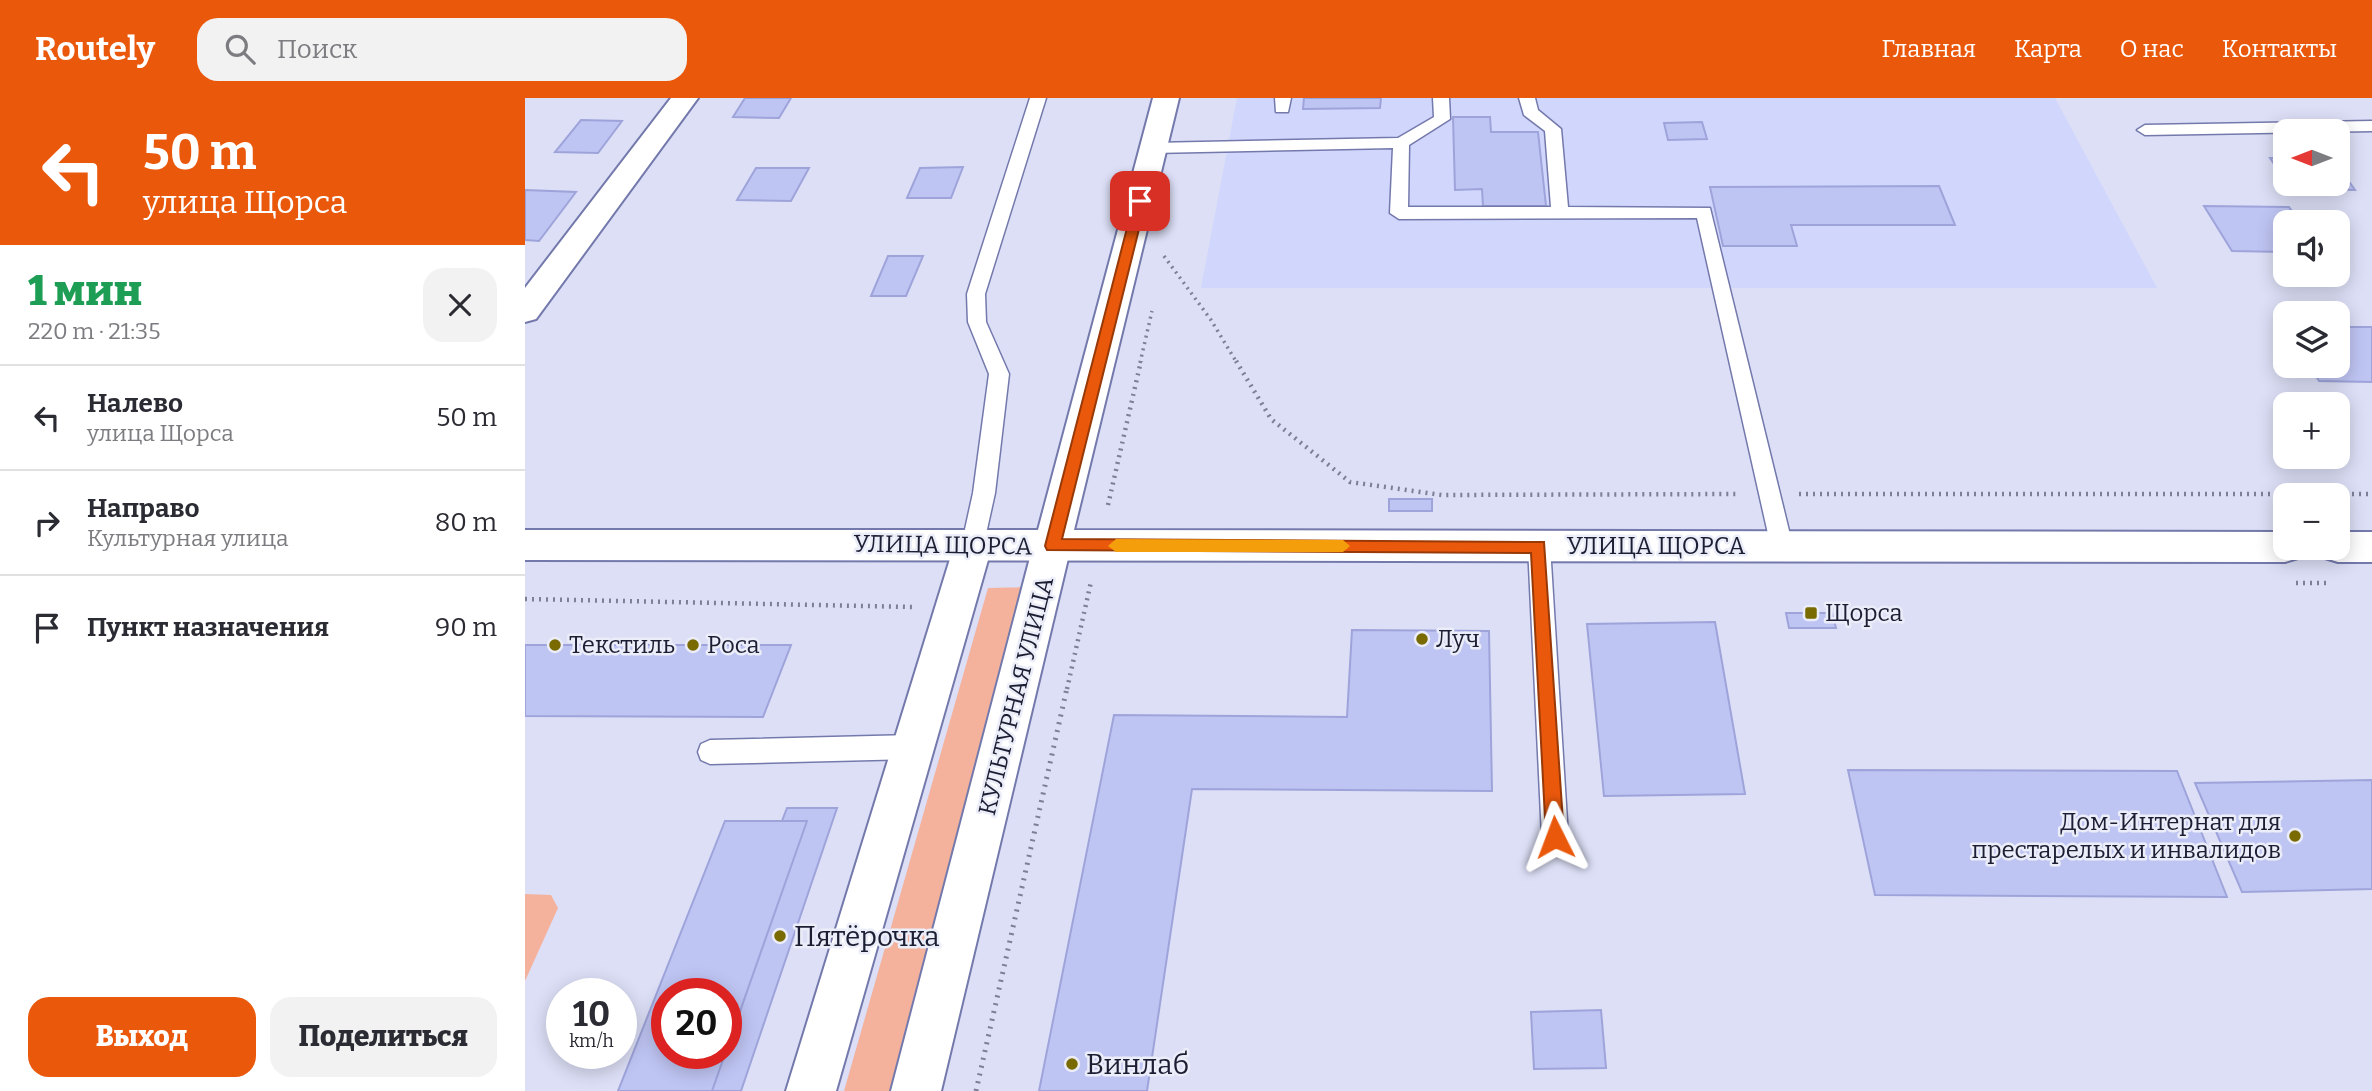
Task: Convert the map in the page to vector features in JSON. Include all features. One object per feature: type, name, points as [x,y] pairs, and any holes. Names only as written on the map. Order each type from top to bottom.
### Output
[{"type":"street","points":[[525,311],[685,98]]},
{"type":"street","name":"КУЛЬТУРНАЯ УЛИЦА","points":[[916,1091],[1166,98]]},
{"type":"street","name":"УЛИЦА ЩОРСА","points":[[525,545],[2273,547]]},
{"type":"street","points":[[811,1091],[973,545]]},
{"type":"street","points":[[2350,547],[2372,547]]},
{"type":"lane","points":[[973,545],[984,493],[999,374],[977,322],[976,294],[1038,98]]},
{"type":"lane","points":[[1153,148],[1401,143],[1441,119],[1441,98]]},
{"type":"lane","points":[[1527,98],[1530,112],[1553,129],[1560,213]]},
{"type":"lane","points":[[2145,130],[2372,126]]},
{"type":"lane","points":[[1401,143],[1399,213],[1704,212],[1782,547]]},
{"type":"lane","points":[[1539,546],[1555,837]]},
{"type":"lane","points":[[710,752],[913,747]]},
{"type":"path","points":[[1164,256],[1211,320],[1271,419],[1350,482],[1442,495],[2372,494]]},
{"type":"path","points":[[976,1091],[1091,580]]},
{"type":"path","points":[[525,599],[916,608]]},
{"type":"shaded area","points":[[1237,98],[2055,98],[2157,288],[1201,288]]},
{"type":"shaded area","points":[[1026,587],[894,1091],[844,1091],[988,588]]},
{"type":"shaded area","points":[[525,894],[551,895],[558,908],[525,981]]},
{"type":"building","points":[[745,98],[791,98],[779,118],[733,117]]},
{"type":"building","points":[[1304,98],[1381,98],[1380,108],[1303,109]]},
{"type":"building","points":[[1453,117],[1490,117],[1491,132],[1538,132],[1546,206],[1483,206],[1482,189],[1455,190]]},
{"type":"building","points":[[581,120],[622,121],[598,153],[555,152]]},
{"type":"building","points":[[1702,122],[1707,139],[1668,140],[1664,123]]},
{"type":"building","points":[[963,167],[951,198],[907,198],[920,168]]},
{"type":"building","points":[[756,168],[809,168],[791,201],[737,200]]},
{"type":"building","points":[[1939,186],[1955,225],[1791,225],[1797,246],[1723,246],[1710,187]]},
{"type":"building","points":[[525,190],[576,192],[539,241],[525,240]]},
{"type":"building","points":[[2204,206],[2289,207],[2291,210],[2273,210],[2273,252],[2232,251]]},
{"type":"building","points":[[888,256],[923,256],[906,296],[871,296]]},
{"type":"building","points":[[2350,327],[2372,327],[2372,382],[2319,381],[2317,378],[2350,378]]},
{"type":"building","points":[[1389,499],[1432,499],[1432,511],[1389,511]]},
{"type":"building","points":[[1786,613],[1832,613],[1836,628],[1789,628]]},
{"type":"building","points":[[1715,622],[1745,794],[1604,796],[1587,624]]},
{"type":"building","points":[[1352,630],[1489,631],[1492,791],[1192,789],[1147,1091],[1039,1091],[1114,715],[1347,717]]},
{"type":"building","points":[[525,645],[791,645],[763,717],[525,716]]},
{"type":"building","points":[[1848,770],[2177,771],[2227,897],[1875,895]]},
{"type":"building","name":"Дом-Интернат для престарелых и инвалидов","points":[[2372,780],[2372,889],[2242,892],[2195,783]]},
{"type":"building","name":"Пятёрочка","points":[[787,808],[837,808],[741,1091],[712,1091],[720,1069],[742,1069],[742,1006],[807,821],[782,821]]},
{"type":"building","points":[[725,821],[807,821],[742,1006],[742,978],[663,978]]},
{"type":"building","points":[[651,1008],[651,1069],[720,1069],[712,1091],[618,1091],[627,1069],[637,1069],[637,1043]]},
{"type":"building","points":[[1601,1010],[1606,1068],[1534,1069],[1531,1012]]},
{"type":"slow traffic","points":[[1116,546],[1343,546]]},
{"type":"place","name":"Щорса","points":[[1811,613]]},
{"type":"place","name":"Луч","points":[[1422,639]]},
{"type":"place","name":"Текстиль","points":[[555,645]]},
{"type":"place","name":"Роса","points":[[693,645]]},
{"type":"place","name":"Дом-Интернат для престарелых и инвалидов","points":[[2295,836]]},
{"type":"place","name":"Пятёрочка","points":[[780,936]]},
{"type":"place","name":"Винлаб","points":[[1072,1064]]},
{"type":"route","points":[[1140,201],[1052,546],[1539,546],[1555,837]]}]
